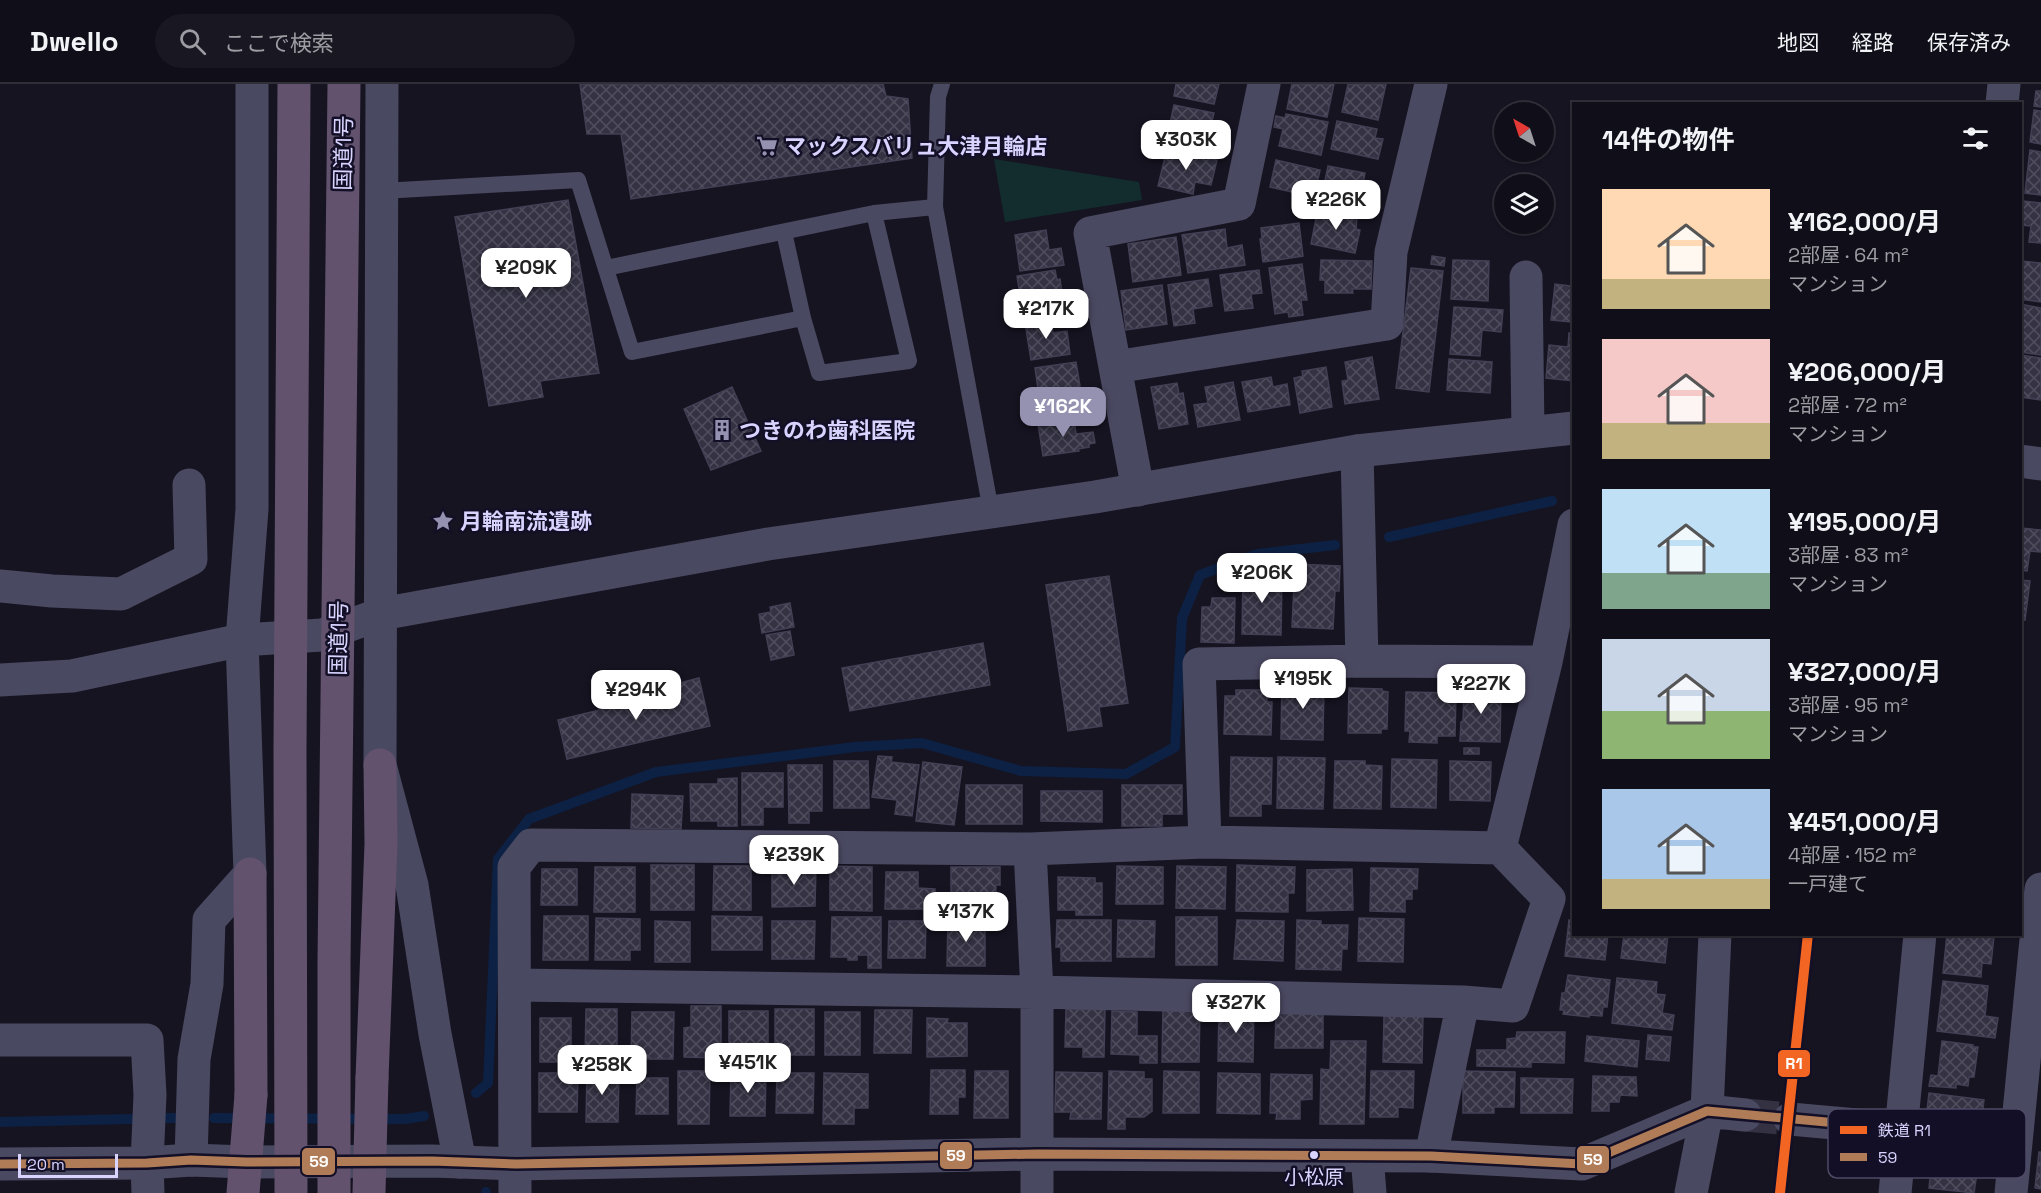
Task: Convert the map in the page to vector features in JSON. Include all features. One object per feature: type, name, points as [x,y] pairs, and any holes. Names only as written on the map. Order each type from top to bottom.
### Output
[{"type":"highway","points":[[291,1193],[290,737],[294,84]]},
{"type":"highway","name":"国道1号","points":[[334,1193],[334,963],[344,84]]},
{"type":"highway","points":[[369,1193],[381,844],[380,765]]},
{"type":"highway","points":[[243,1193],[250,1095],[250,874]]},
{"type":"street","points":[[191,1160],[194,1059],[207,984],[209,920],[250,874],[242,640],[252,509],[252,84]]},
{"type":"street","points":[[382,84],[380,765],[412,885],[435,1034],[460,1162]]},
{"type":"street","points":[[1138,490],[1090,233],[1239,204],[1264,84]]},
{"type":"street","points":[[1115,367],[1387,324],[1391,252],[1431,84]]},
{"type":"street","points":[[2002,102],[2004,84]]},
{"type":"street","points":[[1526,277],[1528,432]]},
{"type":"street","points":[[0,680],[72,676],[242,640],[322,635],[381,614],[768,544],[1138,490],[1357,452],[1572,428]]},
{"type":"street","points":[[1357,452],[1362,661]]},
{"type":"street","points":[[2022,461],[2041,464]]},
{"type":"street","points":[[0,586],[121,594],[191,559],[189,485]]},
{"type":"street","points":[[1500,848],[1546,663],[1572,535]]},
{"type":"street","points":[[1205,842],[1199,664],[1362,661],[1546,663]]},
{"type":"street","points":[[515,985],[1037,992],[1463,1002],[1514,1006],[1549,899],[1500,848],[1205,842],[1030,849],[531,845],[514,867],[515,1179]]},
{"type":"street","points":[[1030,849],[1037,992],[1037,1193]]},
{"type":"street","points":[[2019,1109],[2041,889]]},
{"type":"street","points":[[1691,1193],[1707,1111],[1715,936]]},
{"type":"street","points":[[1903,1109],[1920,936]]},
{"type":"street","points":[[1431,1156],[1463,1002]]},
{"type":"street","points":[[0,1040],[147,1040],[150,1095],[148,1165]]},
{"type":"street","points":[[0,1164],[148,1165],[191,1160],[432,1161],[460,1162],[515,1179],[1037,1154],[1431,1156],[1582,1164],[1707,1111],[1745,1115]]},
{"type":"street","points":[[1790,1119],[1828,1122]]},
{"type":"street","points":[[1367,1156],[1370,1193]]},
{"type":"street","points":[[1895,1193],[1896,1178]]},
{"type":"street","points":[[2011,1193],[2012,1178]]},
{"type":"lane","points":[[942,84],[938,97],[935,207],[991,511]]},
{"type":"lane","points":[[382,191],[578,180],[632,352],[803,318]]},
{"type":"lane","points":[[606,268],[874,213],[935,207]]},
{"type":"lane","points":[[784,232],[803,318],[819,372],[909,361],[874,213]]},
{"type":"green space","points":[[994,159],[1139,182],[1142,200],[1005,222]]},
{"type":"building","name":"マックスバリュ大津月輪店","points":[[580,84],[883,84],[886,96],[908,99],[912,158],[631,199],[621,134],[587,134]]},
{"type":"building","points":[[1176,84],[1219,84],[1214,104],[1174,96]]},
{"type":"building","points":[[1292,84],[1334,84],[1327,117],[1287,109]]},
{"type":"building","points":[[1348,84],[1386,84],[1378,120],[1342,112]]},
{"type":"building","points":[[2036,91],[2041,91],[2041,107],[2034,106]]},
{"type":"building","points":[[1174,105],[1214,113],[1212,121],[1217,122],[1212,147],[1167,138]]},
{"type":"building","points":[[2034,110],[2041,111],[2041,144],[2030,142]]},
{"type":"building","points":[[1286,114],[1328,122],[1321,155],[1279,146],[1283,129],[1274,127],[1276,116],[1285,118]]},
{"type":"building","points":[[1337,121],[1377,129],[1375,138],[1383,139],[1378,159],[1331,149]]},
{"type":"building","points":[[1167,149],[1217,160],[1211,185],[1195,182],[1193,194],[1158,186]]},
{"type":"building","points":[[2030,150],[2041,152],[2041,195],[2025,193]]},
{"type":"building","points":[[1276,160],[1320,170],[1314,197],[1270,187]]},
{"type":"building","points":[[1328,166],[1365,173],[1363,184],[1371,185],[1366,209],[1321,199]]},
{"type":"building","points":[[568,200],[599,373],[540,381],[543,397],[489,406],[455,217]]},
{"type":"building","points":[[2023,201],[2041,203],[2041,243],[2029,242],[2031,226],[2022,225]]},
{"type":"building","points":[[1318,209],[1357,217],[1356,229],[1360,230],[1355,253],[1311,244]]},
{"type":"building","points":[[1299,223],[1303,256],[1263,262],[1261,228]]},
{"type":"building","points":[[1225,229],[1227,248],[1242,245],[1245,265],[1188,273],[1182,235]]},
{"type":"building","points":[[1046,230],[1049,250],[1061,248],[1064,265],[1020,271],[1015,235]]},
{"type":"building","points":[[1176,237],[1181,275],[1133,282],[1128,244]]},
{"type":"building","points":[[1432,256],[1445,258],[1444,266],[1431,264]]},
{"type":"building","points":[[1321,260],[1372,261],[1371,289],[1352,289],[1353,293],[1325,293],[1325,280],[1320,280]]},
{"type":"building","points":[[1453,260],[1489,261],[1488,301],[1451,299]]},
{"type":"building","points":[[2022,261],[2041,263],[2041,302],[2022,299]]},
{"type":"building","points":[[1302,264],[1307,300],[1301,300],[1303,315],[1289,317],[1288,312],[1275,314],[1269,268]]},
{"type":"building","points":[[1411,268],[1443,271],[1429,392],[1396,388]]},
{"type":"building","points":[[1055,270],[1057,280],[1060,279],[1063,301],[1022,307],[1017,276]]},
{"type":"building","points":[[1259,270],[1262,293],[1251,294],[1253,308],[1225,311],[1220,275]]},
{"type":"building","points":[[1572,277],[1572,322],[1551,320],[1555,284],[1571,286]]},
{"type":"building","points":[[1208,279],[1212,306],[1193,309],[1195,323],[1174,326],[1168,285]]},
{"type":"building","points":[[1162,285],[1167,324],[1126,330],[1121,291]]},
{"type":"building","points":[[2022,304],[2041,308],[2041,355],[2022,352]]},
{"type":"building","points":[[1454,307],[1503,310],[1501,332],[1482,330],[1480,356],[1450,354]]},
{"type":"building","points":[[1051,319],[1053,333],[1067,331],[1070,354],[1031,360],[1025,323]]},
{"type":"building","points":[[1569,333],[1572,334],[1572,381],[1546,378],[1549,345],[1568,347]]},
{"type":"building","points":[[2022,355],[2041,358],[2041,400],[2022,397]]},
{"type":"building","points":[[1372,357],[1379,399],[1345,404],[1342,381],[1348,380],[1345,362]]},
{"type":"building","points":[[1449,359],[1492,362],[1490,393],[1447,390]]},
{"type":"building","points":[[1076,362],[1080,386],[1070,388],[1071,398],[1040,403],[1035,368]]},
{"type":"building","points":[[1326,367],[1332,407],[1300,413],[1294,378],[1303,376],[1302,371]]},
{"type":"building","points":[[1271,377],[1273,387],[1287,384],[1290,405],[1248,412],[1242,382]]},
{"type":"building","points":[[1233,382],[1240,420],[1198,427],[1194,405],[1208,403],[1205,387]]},
{"type":"building","points":[[1177,383],[1179,394],[1183,393],[1188,424],[1159,429],[1151,387]]},
{"type":"building","name":"つきのわ歯科医院","points":[[732,387],[761,451],[711,470],[684,409]]},
{"type":"building","points":[[1074,419],[1076,434],[1093,432],[1095,443],[1078,449],[1079,451],[1043,456],[1038,424]]},
{"type":"building","points":[[2022,528],[2041,530],[2041,552],[2030,551],[2027,571],[2022,570]]},
{"type":"building","points":[[1295,564],[1340,566],[1339,591],[1335,591],[1333,629],[1292,627]]},
{"type":"building","points":[[1243,574],[1282,575],[1281,635],[1242,634]]},
{"type":"building","points":[[1109,576],[1128,703],[1099,707],[1102,726],[1068,731],[1046,585]]},
{"type":"building","points":[[2022,580],[2030,581],[2025,620],[2022,619]]},
{"type":"building","points":[[1212,598],[1235,598],[1234,643],[1201,642],[1202,607],[1211,607]]},
{"type":"building","points":[[790,603],[794,627],[762,633],[759,614],[771,612],[770,607]]},
{"type":"building","points":[[790,631],[794,655],[771,660],[766,635]]},
{"type":"building","points":[[983,643],[990,685],[850,711],[842,668]]},
{"type":"building","points":[[699,678],[710,726],[567,759],[558,720],[674,692],[672,685]]},
{"type":"building","points":[[1282,681],[1324,681],[1323,740],[1281,739]]},
{"type":"building","points":[[1349,688],[1382,689],[1388,692],[1387,729],[1381,729],[1381,733],[1348,733]]},
{"type":"building","points":[[1464,688],[1501,689],[1500,742],[1460,741]]},
{"type":"building","points":[[1236,690],[1267,690],[1267,702],[1272,702],[1271,735],[1224,734],[1225,696],[1236,696]]},
{"type":"building","points":[[1406,692],[1456,693],[1455,736],[1437,736],[1437,743],[1409,742],[1410,731],[1405,731]]},
{"type":"building","points":[[1464,748],[1479,748],[1479,754],[1464,754]]},
{"type":"building","points":[[878,756],[892,757],[891,762],[919,765],[912,816],[895,814],[897,800],[872,797]]},
{"type":"building","points":[[1231,757],[1272,758],[1271,804],[1261,804],[1261,816],[1230,816]]},
{"type":"building","points":[[1278,757],[1325,758],[1323,809],[1277,808]]},
{"type":"building","points":[[1392,759],[1437,760],[1436,808],[1391,807]]},
{"type":"building","points":[[834,761],[868,761],[869,808],[834,808]]},
{"type":"building","points":[[1335,761],[1365,761],[1365,765],[1382,766],[1381,809],[1334,808]]},
{"type":"building","points":[[1450,761],[1491,762],[1490,801],[1450,800]]},
{"type":"building","points":[[923,762],[962,767],[954,825],[916,821]]},
{"type":"building","points":[[788,765],[822,765],[822,811],[809,811],[809,823],[789,823]]},
{"type":"building","points":[[742,773],[783,773],[783,807],[763,807],[763,825],[742,825]]},
{"type":"building","points":[[737,778],[737,826],[718,826],[718,821],[691,821],[690,784],[718,784],[718,779]]},
{"type":"building","points":[[966,785],[1022,785],[1022,824],[966,824]]},
{"type":"building","points":[[1122,785],[1182,785],[1182,814],[1162,814],[1162,826],[1122,826]]},
{"type":"building","points":[[1041,791],[1102,791],[1102,822],[1041,821]]},
{"type":"building","points":[[632,794],[683,796],[681,829],[631,828]]},
{"type":"building","points":[[651,865],[694,865],[694,910],[651,910]]},
{"type":"building","points":[[1237,865],[1295,867],[1294,893],[1288,893],[1288,912],[1236,911]]},
{"type":"building","points":[[714,866],[751,866],[751,910],[713,910]]},
{"type":"building","points":[[772,866],[816,866],[815,906],[772,907]]},
{"type":"building","points":[[830,866],[872,867],[872,911],[830,910]]},
{"type":"building","points":[[1117,866],[1163,867],[1163,904],[1116,904]]},
{"type":"building","points":[[1177,866],[1226,867],[1225,909],[1176,908]]},
{"type":"building","points":[[595,867],[635,867],[635,912],[594,912]]},
{"type":"building","points":[[951,867],[1000,867],[1000,885],[996,885],[995,913],[951,913]]},
{"type":"building","points":[[1371,868],[1418,869],[1417,889],[1412,889],[1412,899],[1405,899],[1405,912],[1370,911]]},
{"type":"building","points":[[542,869],[577,869],[577,905],[541,905]]},
{"type":"building","points":[[1352,869],[1353,910],[1307,911],[1307,870]]},
{"type":"building","points":[[886,872],[918,872],[918,888],[935,889],[935,909],[885,909]]},
{"type":"building","points":[[1058,877],[1095,878],[1095,883],[1102,883],[1102,915],[1076,915],[1076,910],[1058,910]]},
{"type":"building","points":[[544,916],[588,916],[588,960],[543,960]]},
{"type":"building","points":[[712,916],[762,917],[762,950],[712,950]]},
{"type":"building","points":[[832,917],[881,917],[881,968],[868,968],[868,955],[857,955],[857,960],[848,960],[848,957],[831,957]]},
{"type":"building","points":[[1176,917],[1217,917],[1217,965],[1176,965]]},
{"type":"building","points":[[596,918],[640,919],[640,950],[630,950],[630,960],[595,960]]},
{"type":"building","points":[[1359,918],[1404,919],[1403,962],[1358,961]]},
{"type":"building","points":[[948,920],[985,921],[985,966],[947,966]]},
{"type":"building","points":[[1057,920],[1111,920],[1111,961],[1061,961],[1061,947],[1056,947]]},
{"type":"building","points":[[1118,920],[1155,921],[1154,957],[1117,957]]},
{"type":"building","points":[[1237,920],[1284,921],[1283,961],[1234,959]]},
{"type":"building","points":[[1297,920],[1321,921],[1321,925],[1348,925],[1347,949],[1342,949],[1341,970],[1296,969]]},
{"type":"building","points":[[1569,920],[1572,920],[1572,936],[1608,936],[1605,960],[1565,956]]},
{"type":"building","points":[[655,921],[690,922],[690,962],[655,962]]},
{"type":"building","points":[[772,921],[815,921],[814,959],[772,959]]},
{"type":"building","points":[[889,921],[926,921],[925,958],[888,958]]},
{"type":"building","points":[[1624,936],[1668,936],[1665,963],[1621,958]]},
{"type":"building","points":[[1947,936],[1994,936],[1991,964],[1982,963],[1981,977],[1943,973]]},
{"type":"building","points":[[1568,975],[1610,980],[1607,1007],[1603,1007],[1602,1016],[1563,1014],[1564,1010],[1560,1010],[1562,993],[1565,993]]},
{"type":"building","points":[[1617,978],[1657,982],[1656,994],[1665,995],[1662,1013],[1674,1015],[1672,1030],[1612,1023]]},
{"type":"building","points":[[1943,981],[1988,986],[1985,1016],[1998,1018],[1995,1038],[1937,1031]]},
{"type":"building","points":[[691,1006],[721,1006],[721,1058],[684,1057],[684,1028],[691,1027]]},
{"type":"building","points":[[1163,1006],[1200,1007],[1199,1062],[1162,1062]]},
{"type":"building","points":[[1219,1006],[1254,1007],[1253,1062],[1218,1061]]},
{"type":"building","points":[[586,1009],[617,1009],[617,1061],[585,1061]]},
{"type":"building","points":[[775,1009],[814,1009],[814,1055],[775,1055]]},
{"type":"building","points":[[1066,1009],[1105,1009],[1104,1057],[1083,1057],[1083,1047],[1065,1047]]},
{"type":"building","points":[[875,1010],[912,1010],[911,1053],[874,1053]]},
{"type":"building","points":[[729,1011],[768,1011],[768,1061],[729,1060]]},
{"type":"building","points":[[1112,1011],[1137,1012],[1137,1036],[1157,1036],[1157,1063],[1140,1063],[1140,1055],[1111,1054]]},
{"type":"building","points":[[632,1012],[674,1012],[673,1059],[631,1059]]},
{"type":"building","points":[[825,1012],[860,1012],[860,1055],[825,1055]]},
{"type":"building","points":[[1276,1013],[1323,1013],[1323,1048],[1275,1048]]},
{"type":"building","points":[[1384,1015],[1423,1015],[1422,1063],[1383,1062]]},
{"type":"building","points":[[540,1018],[571,1018],[571,1062],[540,1062]]},
{"type":"building","points":[[927,1018],[948,1019],[947,1023],[967,1023],[967,1056],[927,1057]]},
{"type":"building","points":[[1517,1032],[1565,1032],[1564,1063],[1531,1062],[1531,1067],[1477,1066],[1477,1050],[1507,1050],[1507,1039],[1516,1038]]},
{"type":"building","points":[[1648,1035],[1671,1037],[1669,1061],[1646,1059]]},
{"type":"building","points":[[1587,1036],[1639,1041],[1637,1067],[1585,1061]]},
{"type":"building","points":[[1331,1041],[1366,1041],[1364,1124],[1320,1124],[1321,1069],[1330,1070]]},
{"type":"building","points":[[1942,1041],[1978,1047],[1974,1077],[1969,1077],[1968,1086],[1956,1084],[1956,1088],[1929,1086],[1931,1075],[1938,1076]]},
{"type":"building","points":[[587,1070],[619,1070],[618,1122],[586,1122]]},
{"type":"building","points":[[931,1070],[965,1070],[965,1097],[958,1097],[958,1114],[930,1114]]},
{"type":"building","points":[[678,1071],[710,1071],[709,1124],[678,1124]]},
{"type":"building","points":[[975,1071],[1008,1071],[1008,1118],[974,1118]]},
{"type":"building","points":[[1109,1071],[1144,1072],[1144,1079],[1152,1079],[1152,1111],[1144,1117],[1125,1117],[1125,1129],[1108,1129]]},
{"type":"building","points":[[1164,1071],[1199,1072],[1199,1113],[1163,1113]]},
{"type":"building","points":[[1371,1071],[1414,1071],[1413,1108],[1398,1107],[1398,1117],[1370,1117]]},
{"type":"building","points":[[1463,1071],[1515,1072],[1514,1107],[1494,1107],[1494,1113],[1463,1113]]},
{"type":"building","points":[[731,1072],[766,1072],[765,1116],[730,1116]]},
{"type":"building","points":[[1056,1072],[1102,1073],[1101,1119],[1070,1119],[1071,1112],[1055,1112]]},
{"type":"building","points":[[539,1073],[578,1073],[577,1112],[539,1112]]},
{"type":"building","points":[[777,1073],[814,1073],[813,1113],[776,1113]]},
{"type":"building","points":[[824,1073],[868,1074],[868,1108],[854,1108],[854,1124],[823,1124]]},
{"type":"building","points":[[1218,1073],[1260,1074],[1260,1114],[1217,1113]]},
{"type":"building","points":[[1271,1074],[1312,1075],[1312,1099],[1300,1100],[1300,1119],[1276,1119],[1277,1113],[1270,1113]]},
{"type":"building","points":[[1593,1076],[1636,1077],[1637,1096],[1620,1095],[1619,1102],[1609,1102],[1609,1111],[1592,1111]]},
{"type":"building","points":[[637,1078],[668,1078],[668,1114],[636,1114]]},
{"type":"building","points":[[1521,1078],[1573,1079],[1572,1113],[1521,1113]]},
{"type":"building","points":[[1929,1093],[1984,1100],[1983,1109],[1927,1109]]},
{"type":"building","points":[[2039,1152],[2041,1152],[2041,1189],[2035,1188]]},
{"type":"building","points":[[1930,1178],[1976,1178],[1974,1193],[1929,1188]]},
{"type":"waterway","points":[[1389,537],[1552,501]]},
{"type":"waterway","points":[[476,1093],[488,1083],[498,859],[529,819],[656,772],[855,747],[922,743],[1021,771],[1126,774],[1175,747],[1182,618],[1200,575],[1257,554],[1335,545]]},
{"type":"waterway","points":[[214,1118],[405,1119],[424,1116]]},
{"type":"waterway","points":[[0,1122],[174,1118]]},
{"type":"tunnel","points":[[1745,1115],[1790,1119]]},
{"type":"rail line","name":"R1","points":[[1780,1193],[1808,936]]},
{"type":"transit line","name":"59","points":[[0,1164],[147,1163],[191,1160],[432,1161],[516,1164],[1037,1154],[1431,1156],[1582,1164],[1707,1111],[1828,1122]]},
{"type":"place","name":"マックスバリュ大津月輪店","points":[[767,146]]},
{"type":"place","name":"つきのわ歯科医院","points":[[722,430]]},
{"type":"place","name":"月輪南流遺跡","points":[[443,521]]},
{"type":"place","name":"小松原","points":[[1314,1155]]}]
